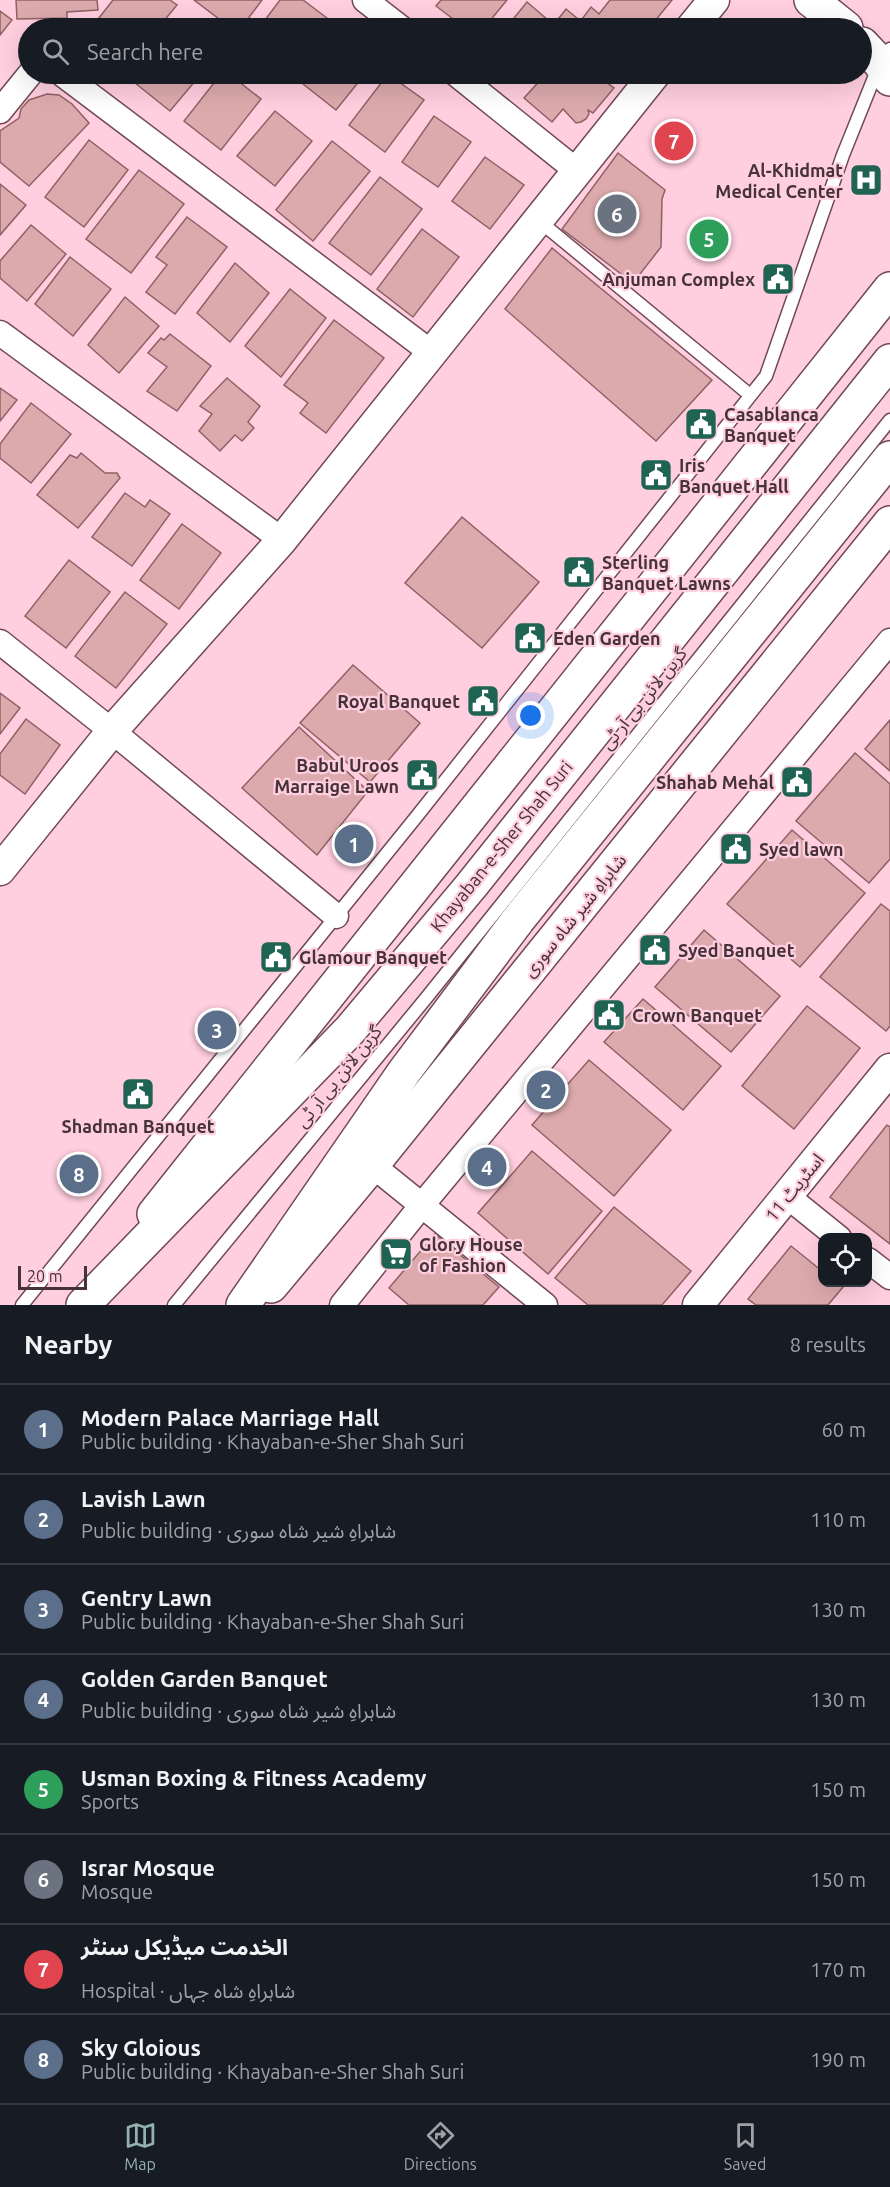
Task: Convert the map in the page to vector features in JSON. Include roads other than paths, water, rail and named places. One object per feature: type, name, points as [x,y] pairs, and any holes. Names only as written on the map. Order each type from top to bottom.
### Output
[{"type":"main road","points":[[811,0],[834,18]]},
{"type":"main road","points":[[82,1305],[890,289]]},
{"type":"main road","name":"Khayaban-e-Sher Shah Suri","points":[[82,1305],[350,1030],[471,886],[890,361]]},
{"type":"main road","points":[[243,1305],[404,1071],[518,920],[890,458]]},
{"type":"main road","name":"شاہراہِ شیر شاہ سوری","points":[[256,1305],[372,1165],[890,523]]},
{"type":"street","points":[[365,0],[388,18]]},
{"type":"street","points":[[699,18],[714,0]]},
{"type":"street","points":[[0,111],[22,84]]},
{"type":"street","points":[[75,84],[432,353]]},
{"type":"street","points":[[468,84],[577,171]]},
{"type":"street","points":[[0,870],[112,730],[282,540],[647,84]]},
{"type":"street","points":[[0,333],[282,540]]},
{"type":"street","points":[[342,1305],[422,1205],[890,641]]},
{"type":"street","points":[[0,642],[112,730],[336,916]]},
{"type":"street","name":"اسٹریٹ 11","points":[[698,1305],[890,1069]]},
{"type":"street","points":[[372,1165],[545,1305]]},
{"type":"street","points":[[787,1196],[833,1233]]},
{"type":"street","points":[[872,1264],[890,1277]]},
{"type":"lane","points":[[872,80],[880,59]]},
{"type":"lane","points":[[22,1305],[336,916],[766,376],[843,155],[870,84]]},
{"type":"lane","points":[[537,220],[750,395]]},
{"type":"lane","name":"گرین لائن بی آر ٹی","points":[[174,1305],[427,997],[890,420]]},
{"type":"place","name":"الخدمت میڈیکل سنٹر","points":[[674,141]]},
{"type":"place","name":"Al-Khidmat Medical Center","points":[[866,180]]},
{"type":"place","name":"Israr Mosque","points":[[617,214]]},
{"type":"place","name":"Usman Boxing & Fitness Academy","points":[[709,239]]},
{"type":"place","name":"Anjuman Complex","points":[[778,279]]},
{"type":"place","name":"Casablanca Banquet","points":[[701,424]]},
{"type":"place","name":"Iris Banquet Hall","points":[[656,475]]},
{"type":"place","name":"Sterling Banquet Lawns","points":[[579,572]]},
{"type":"place","name":"Eden Garden","points":[[530,638]]},
{"type":"place","name":"Royal Banquet","points":[[483,701]]},
{"type":"place","name":"Babul Uroos Marraige Lawn","points":[[422,775]]},
{"type":"place","name":"Shahab Mehal","points":[[797,782]]},
{"type":"place","name":"Modern Palace Marriage Hall","points":[[354,844]]},
{"type":"place","name":"Syed lawn","points":[[736,849]]},
{"type":"place","name":"Syed Banquet","points":[[655,950]]},
{"type":"place","name":"Glamour Banquet","points":[[276,957]]},
{"type":"place","name":"Crown Banquet","points":[[609,1015]]},
{"type":"place","name":"Gentry Lawn","points":[[217,1030]]},
{"type":"place","name":"Lavish Lawn","points":[[546,1090]]},
{"type":"place","name":"Shadman Banquet","points":[[138,1094]]},
{"type":"place","name":"Golden Garden Banquet","points":[[487,1167]]},
{"type":"place","name":"Sky Gloious","points":[[79,1174]]},
{"type":"place","name":"Glory House of Fashion","points":[[396,1254]]}]
